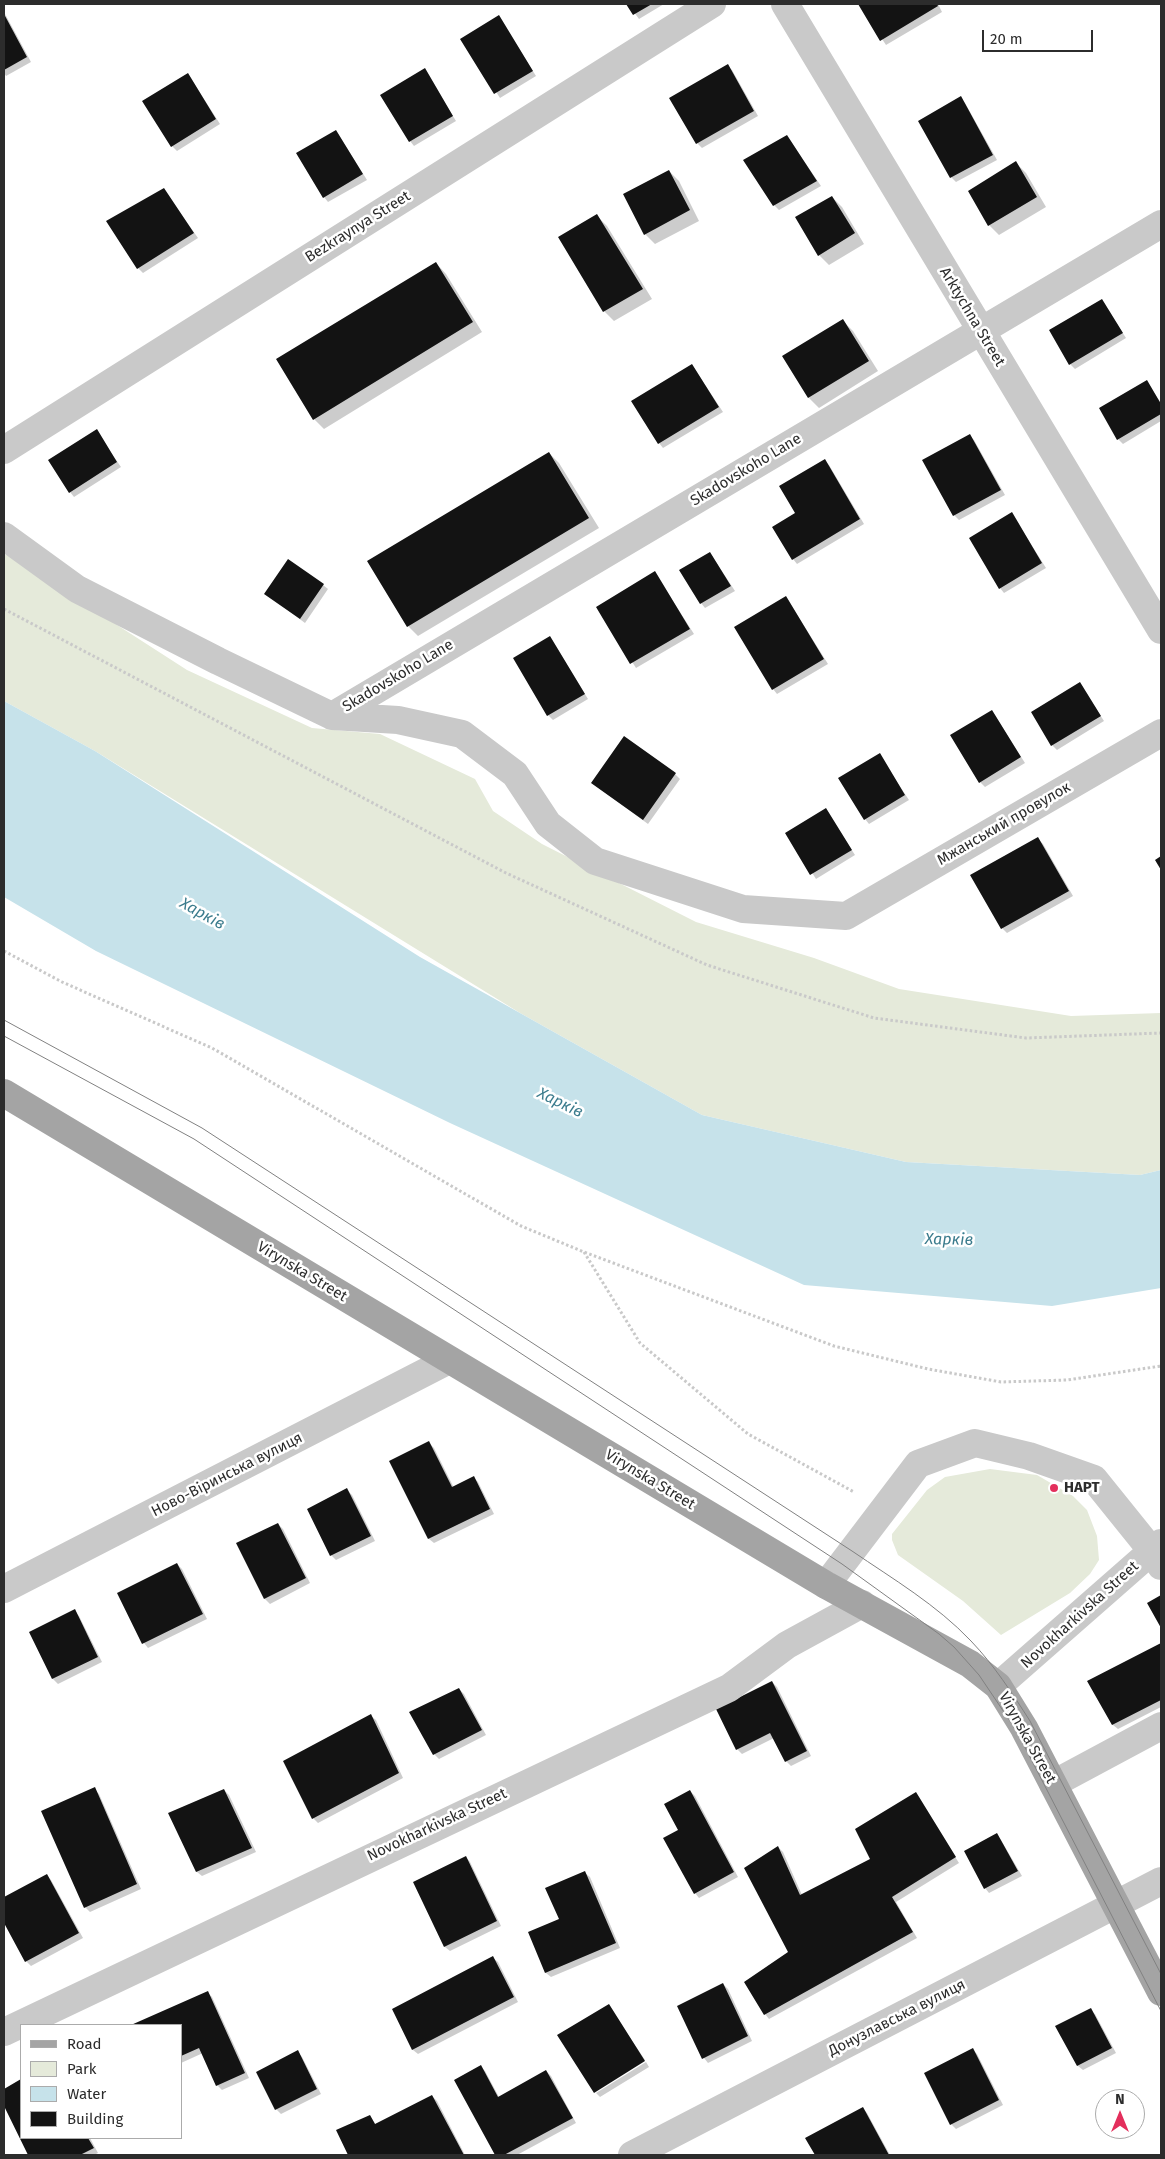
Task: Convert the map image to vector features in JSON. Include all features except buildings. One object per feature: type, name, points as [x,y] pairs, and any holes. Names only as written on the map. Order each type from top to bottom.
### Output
[{"type":"main road","name":"Virynska Street","points":[[4,1093],[826,1585],[970,1664],[998,1686],[1024,1728],[1161,1992]]},
{"type":"street","name":"Bezkraynya Street","points":[[4,450],[712,4]]},
{"type":"street","name":"Arktychna Street","points":[[785,4],[1161,630]]},
{"type":"street","name":"Skadovskoho Lane","points":[[332,716],[1161,224]]},
{"type":"street","points":[[4,536],[76,589],[332,716]]},
{"type":"street","name":"Мжанський провулок","points":[[332,716],[398,720],[462,734],[515,774],[548,824],[595,861],[743,909],[846,916],[1161,733]]},
{"type":"street","name":"Ново-Віринська вулиця","points":[[4,1589],[450,1360]]},
{"type":"street","points":[[826,1585],[918,1464],[975,1443],[1029,1456],[1094,1479],[1158,1553]]},
{"type":"street","name":"Novokharkivska Street","points":[[998,1686],[1158,1553]]},
{"type":"street","name":"Novokharkivska Street","points":[[21,2024],[729,1688],[787,1645],[862,1604]]},
{"type":"street","points":[[1053,1784],[1161,1726]]},
{"type":"street","name":"Донузлавська вулиця","points":[[632,2155],[1161,1881]]},
{"type":"street","name":"Novokharkivska Street","points":[[4,2032],[20,2024]]},
{"type":"path","points":[[4,951],[62,982],[212,1048],[521,1226],[584,1252],[834,1346],[928,1369],[1001,1382],[1068,1380],[1161,1366]]},
{"type":"path","points":[[584,1252],[640,1343],[748,1434],[885,1509]]},
{"type":"green space","points":[[4,554],[187,670],[312,728],[380,734],[475,779],[493,811],[542,844],[696,922],[814,958],[899,989],[1071,1016],[1161,1013],[1161,1170],[1140,1175],[906,1162],[702,1115],[520,1013],[95,751],[4,701]]},
{"type":"green space","points":[[990,1469],[1037,1475],[1073,1496],[1087,1510],[1097,1536],[1099,1560],[1090,1574],[1070,1593],[1001,1635],[963,1601],[898,1555],[892,1540],[892,1534],[927,1490],[945,1477]]},
{"type":"water","name":"Харків","points":[[4,701],[95,751],[420,957],[702,1115],[906,1162],[1140,1175],[1161,1170],[1161,1288],[1052,1306],[804,1285],[450,1123],[96,951],[4,897]]},
{"type":"tram line","points":[[4,1020],[202,1128],[852,1551],[944,1616],[971,1641],[987,1660],[1030,1721],[1161,1974]]},
{"type":"tram line","points":[[4,1036],[194,1139],[842,1564],[939,1634],[954,1647],[979,1675],[1016,1730],[1161,2011]]},
{"type":"place","name":"НАРТ","points":[[1054,1488]]}]
